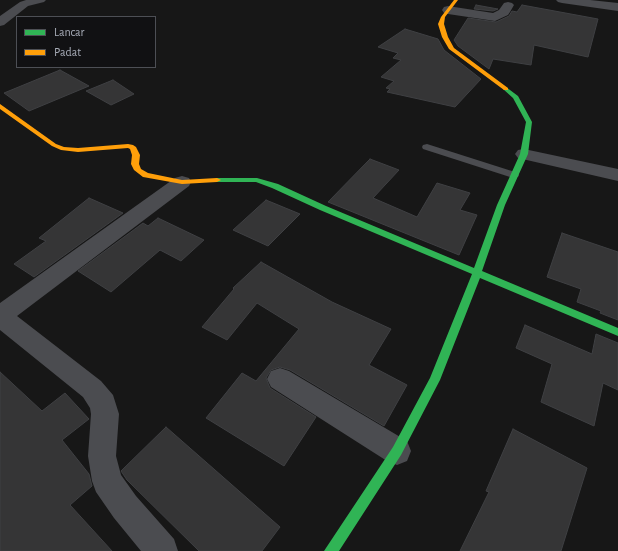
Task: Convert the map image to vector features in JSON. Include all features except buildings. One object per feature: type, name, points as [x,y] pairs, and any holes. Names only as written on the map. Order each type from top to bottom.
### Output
[{"type":"street","points":[[0,22],[24,4],[40,0]]},
{"type":"street","points":[[332,551],[397,451],[435,380],[477,273],[501,205],[524,154],[529,122],[516,97],[452,49],[445,37],[441,24],[443,17],[456,0]]},
{"type":"street","points":[[562,0],[618,7]]},
{"type":"street","points":[[448,10],[495,17],[504,12],[508,5]]},
{"type":"street","points":[[0,106],[54,145],[64,149],[78,150],[128,146],[134,148],[136,155],[135,164],[138,170],[146,176],[182,182],[239,179],[257,180],[275,186],[323,208],[618,332]]},
{"type":"street","points":[[524,154],[618,175]]},
{"type":"street","points":[[162,551],[125,507],[107,481],[102,456],[105,414],[103,404],[92,389],[0,316],[182,182]]},
{"type":"street","points":[[280,379],[397,451]]},
{"type":"lane","points":[[427,147],[514,175]]},
{"type":"traffic: fast","points":[[331,551],[397,451],[435,380],[477,273],[501,205],[524,154],[529,122],[516,97],[506,89]]},
{"type":"traffic: fast","points":[[217,180],[257,180],[275,186],[323,208],[618,332]]},
{"type":"traffic: slow","points":[[456,0],[443,17],[441,24],[445,37],[452,49],[506,89]]},
{"type":"traffic: slow","points":[[0,106],[54,145],[63,149],[78,150],[128,146],[133,147],[136,155],[135,164],[138,170],[146,175],[182,182],[217,180]]}]
